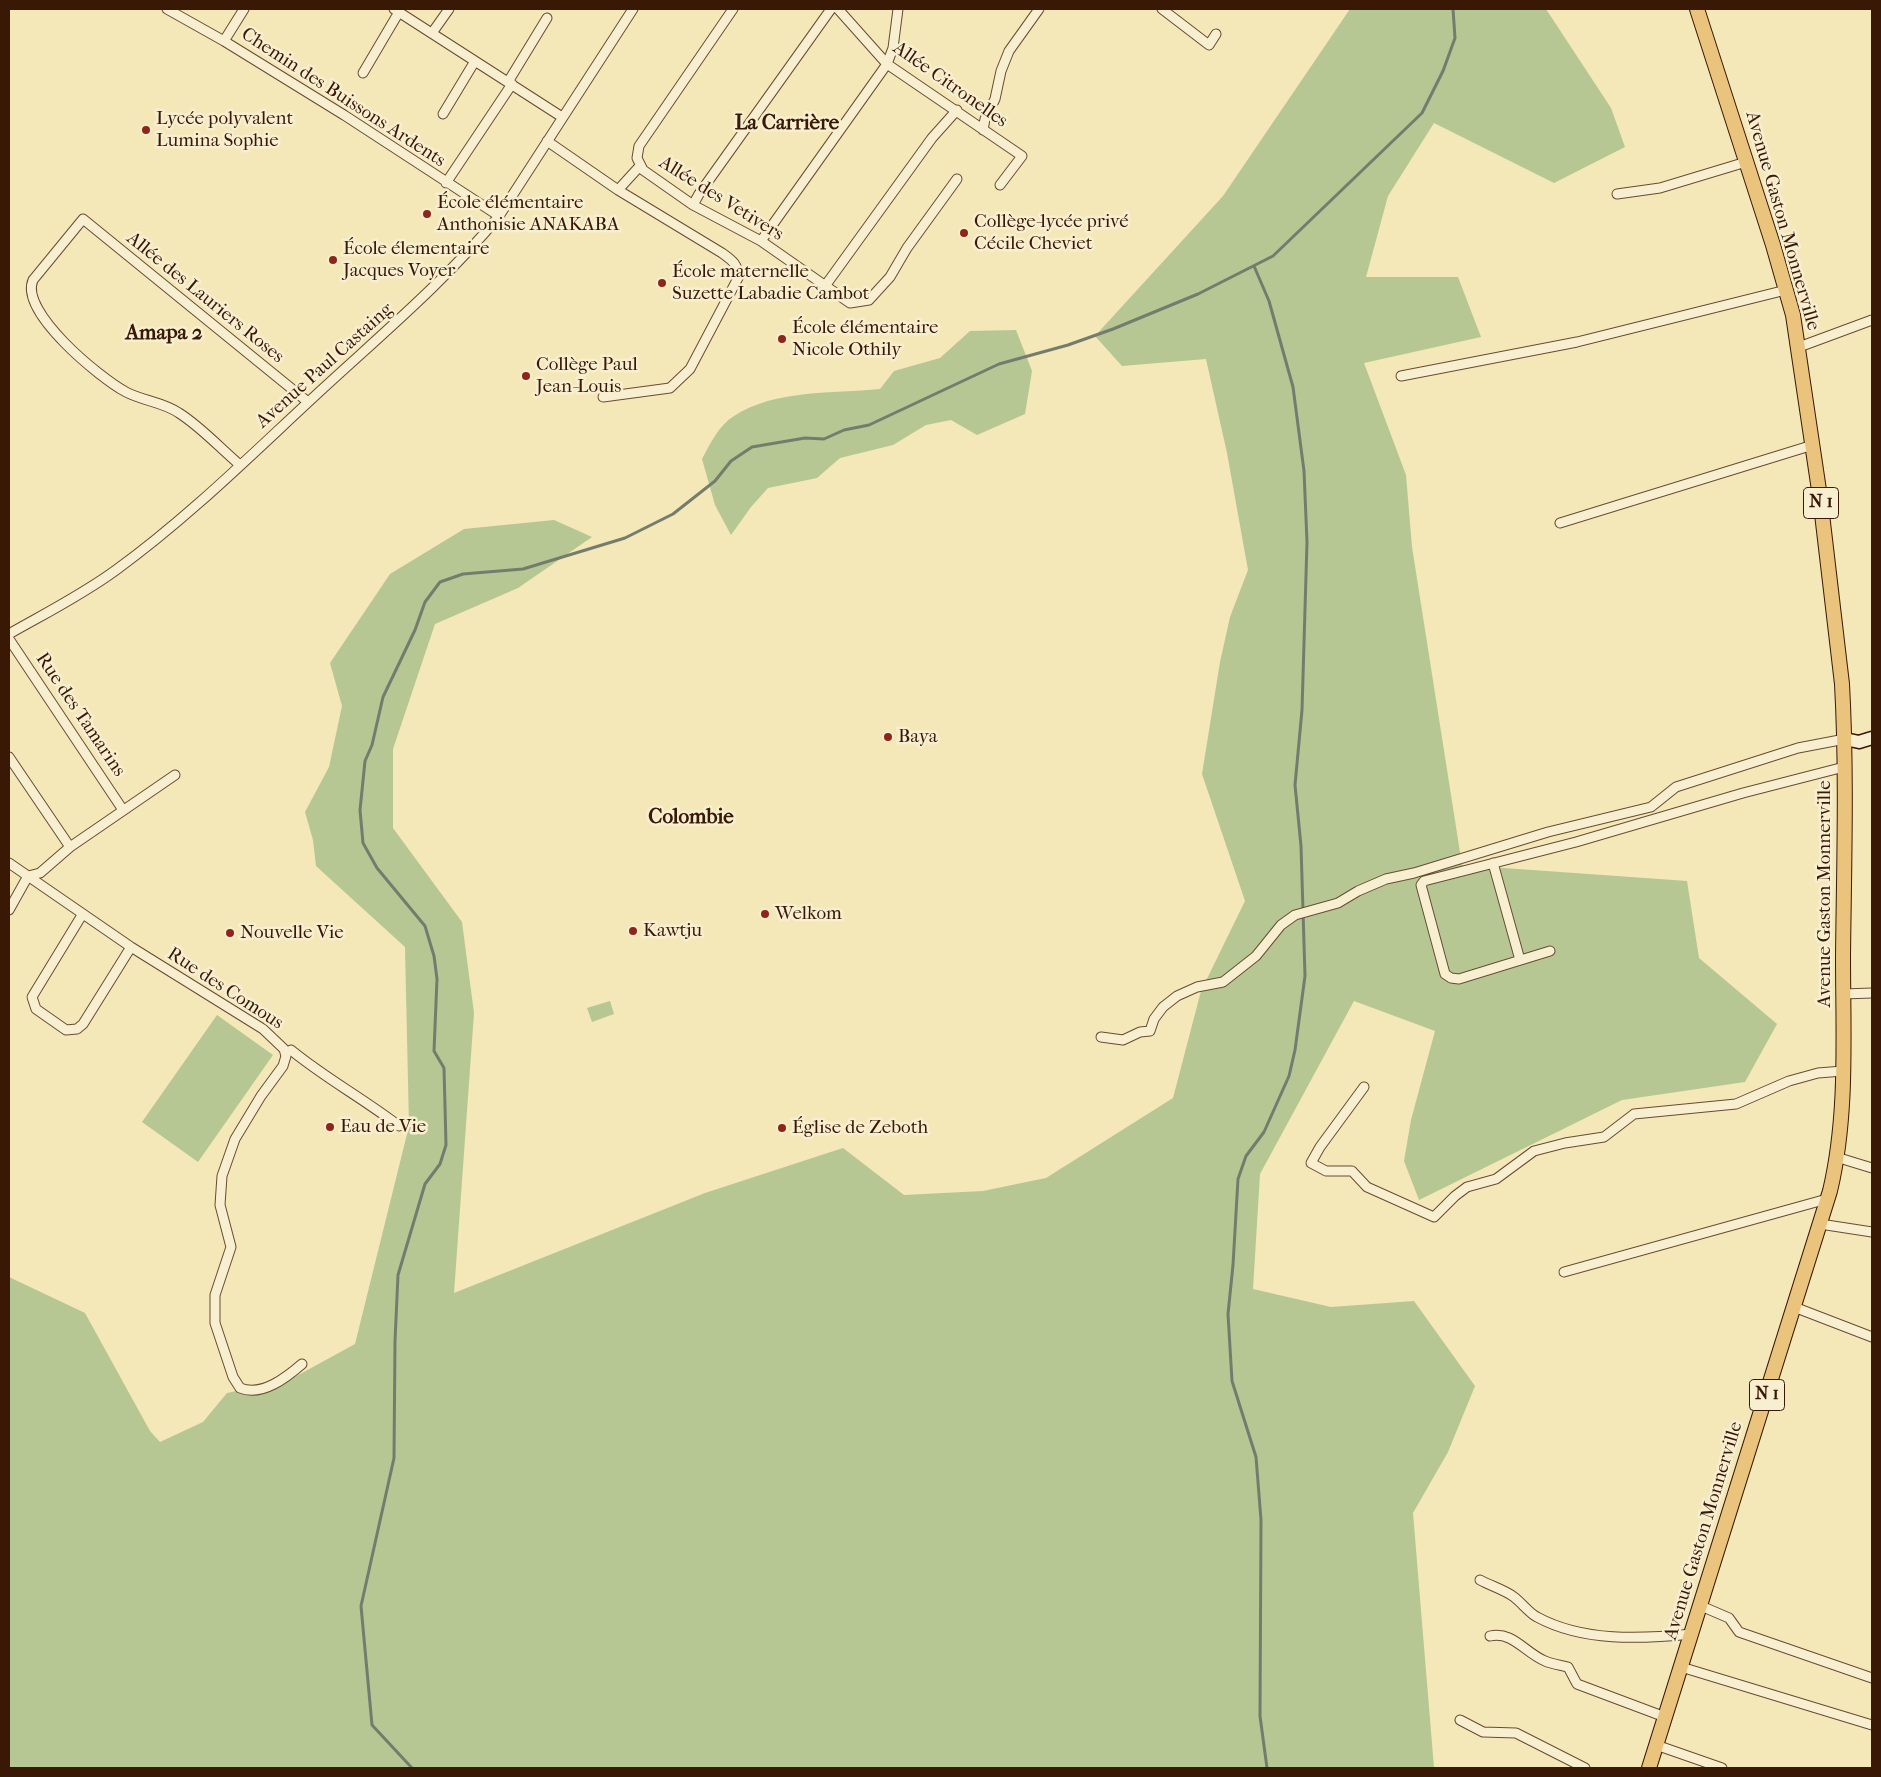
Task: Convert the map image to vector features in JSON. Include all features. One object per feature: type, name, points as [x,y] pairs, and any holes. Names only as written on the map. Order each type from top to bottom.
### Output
[{"type":"main road","name":"Avenue Gaston Monnerville","points":[[1649,1768],[1827,1199],[1836,1157],[1843,1070],[1845,739],[1842,679],[1813,445],[1799,347],[1786,290],[1697,9]]},
{"type":"street","name":"Chemin des Buissons Ardents","points":[[167,9],[224,41],[344,115],[446,184],[499,216]]},
{"type":"street","points":[[224,41],[244,9]]},
{"type":"street","points":[[432,33],[449,9]]},
{"type":"street","name":"Avenue Paul Castaing","points":[[9,634],[114,572],[137,554],[240,465],[435,287],[475,246],[499,216],[633,9]]},
{"type":"street","name":"Allée des Vetivers","points":[[734,9],[639,146],[637,158],[640,166],[694,205],[760,241],[850,303],[869,300],[890,277],[907,248],[957,179]]},
{"type":"street","points":[[694,205],[699,194],[831,9]]},
{"type":"street","name":"Allée Citronelles","points":[[838,9],[887,64],[1022,156],[1000,185]]},
{"type":"street","points":[[760,241],[887,64],[893,48],[898,9]]},
{"type":"street","points":[[984,130],[985,119],[995,99],[1001,71],[1010,51],[1039,9]]},
{"type":"street","points":[[1162,9],[1209,45],[1216,34]]},
{"type":"street","points":[[363,73],[396,10],[562,117]]},
{"type":"street","points":[[446,184],[510,83],[547,18]]},
{"type":"street","points":[[443,114],[475,61]]},
{"type":"street","points":[[824,286],[932,138],[957,110]]},
{"type":"street","points":[[547,141],[618,190],[728,257],[738,268],[738,278],[690,369],[670,388],[603,397]]},
{"type":"street","points":[[1617,194],[1672,185],[1746,162]]},
{"type":"street","points":[[618,190],[640,166]]},
{"type":"street","name":"Allée des Lauriers Roses","points":[[240,465],[177,411],[125,391],[71,349],[57,337],[32,299],[30,289],[33,280],[83,219],[308,402]]},
{"type":"street","points":[[1401,376],[1577,342],[1786,290]]},
{"type":"street","points":[[1799,347],[1872,320]]},
{"type":"street","points":[[1560,523],[1813,445]]},
{"type":"street","name":"Rue des Tamarins","points":[[9,639],[123,810]]},
{"type":"street","points":[[1101,1037],[1123,1040],[1140,1032],[1150,1031],[1154,1019],[1163,1007],[1177,996],[1198,987],[1223,982],[1256,956],[1281,925],[1295,915],[1338,903],[1386,879],[1414,873],[1548,832],[1651,807],[1676,787],[1798,748],[1845,739],[1859,742],[1872,738]]},
{"type":"street","points":[[9,758],[70,847]]},
{"type":"street","points":[[1550,951],[1459,979],[1451,978],[1445,974],[1421,885],[1424,881],[1576,842],[1742,793],[1844,767]]},
{"type":"street","points":[[9,910],[28,876],[40,873],[70,847],[175,775]]},
{"type":"street","name":"Rue des Comous","points":[[9,863],[82,915],[263,1030],[282,1046],[286,1052],[283,1066],[261,1096],[233,1144],[224,1165],[220,1189],[220,1205],[229,1235],[230,1247],[215,1295],[214,1311],[219,1340],[233,1376],[240,1388],[249,1390],[274,1384],[288,1376],[302,1364]]},
{"type":"street","points":[[1493,863],[1520,960]]},
{"type":"street","points":[[82,915],[35,990],[32,1000],[36,1009],[66,1030],[77,1029],[83,1024],[131,947]]},
{"type":"street","points":[[1843,994],[1872,993]]},
{"type":"street","points":[[286,1052],[291,1050],[314,1070],[364,1100],[399,1126]]},
{"type":"street","points":[[1364,1087],[1320,1147],[1312,1163],[1326,1171],[1352,1171],[1367,1187],[1434,1217],[1455,1196],[1467,1188],[1496,1179],[1534,1151],[1565,1143],[1604,1138],[1634,1114],[1736,1104],[1789,1081],[1818,1073],[1843,1070]]},
{"type":"street","points":[[1836,1157],[1872,1168]]},
{"type":"street","points":[[1564,1272],[1827,1199]]},
{"type":"street","points":[[1820,1224],[1872,1232]]},
{"type":"street","points":[[1794,1307],[1872,1337]]},
{"type":"street","points":[[1480,1580],[1513,1596],[1536,1617],[1565,1629],[1610,1636],[1650,1638],[1692,1634]]},
{"type":"street","points":[[1701,1606],[1729,1618],[1739,1632],[1872,1678]]},
{"type":"street","points":[[1490,1636],[1502,1635],[1512,1638],[1544,1660],[1568,1667],[1577,1684],[1665,1717]]},
{"type":"street","points":[[1681,1667],[1872,1725]]},
{"type":"street","points":[[1460,1720],[1483,1732],[1516,1733],[1584,1768]]},
{"type":"street","points":[[1656,1745],[1722,1768]]},
{"type":"green space","points":[[1350,9],[1546,9],[1611,108],[1625,147],[1554,183],[1434,123],[1388,196],[1366,277],[1458,277],[1481,337],[1364,363],[1406,475],[1412,547],[1462,865],[1687,881],[1699,958],[1777,1024],[1745,1082],[1622,1100],[1419,1200],[1404,1161],[1411,1120],[1435,1031],[1354,1001],[1260,1174],[1253,1289],[1331,1307],[1414,1301],[1475,1386],[1448,1452],[1413,1513],[1434,1768],[9,1768],[9,1277],[85,1313],[150,1431],[160,1442],[203,1422],[227,1393],[291,1379],[355,1344],[409,1126],[405,947],[316,866],[313,840],[305,812],[329,767],[342,706],[330,663],[390,574],[464,529],[554,520],[592,537],[518,588],[435,624],[393,749],[393,828],[462,922],[474,1013],[454,1293],[705,1193],[843,1148],[904,1195],[983,1191],[1046,1178],[1173,1098],[1201,991],[1245,901],[1202,774],[1220,662],[1230,617],[1248,570],[1227,453],[1206,359],[1122,366],[1095,336],[1223,196]]},
{"type":"green space","points":[[1016,330],[1032,371],[1025,414],[977,435],[951,420],[926,425],[893,445],[840,458],[817,478],[768,488],[751,507],[731,535],[715,505],[702,459],[715,435],[734,416],[750,407],[786,397],[880,389],[894,371],[940,358],[970,331]]},
{"type":"green space","points":[[610,1001],[614,1014],[592,1022],[587,1008]]},
{"type":"green space","points":[[217,1015],[273,1055],[198,1162],[142,1122]]},
{"type":"waterway","points":[[412,1768],[372,1725],[361,1606],[394,1458],[395,1341],[398,1275],[425,1184],[440,1164],[446,1145],[444,1068],[434,1051],[437,979],[434,956],[425,926],[377,868],[363,843],[360,810],[365,761],[372,745],[383,697],[415,630],[425,602],[440,582],[463,574],[523,569],[625,538],[673,514],[715,481],[731,461],[752,447],[805,438],[824,439],[844,430],[869,425],[999,364],[1068,345],[1113,329],[1198,294],[1273,256],[1422,113],[1443,71],[1455,38],[1453,9]]},
{"type":"waterway","points":[[1254,266],[1269,301],[1293,387],[1304,471],[1307,542],[1302,710],[1295,785],[1301,846],[1305,976],[1295,1050],[1289,1076],[1264,1132],[1246,1156],[1238,1179],[1228,1314],[1232,1381],[1256,1457],[1261,1520],[1260,1716],[1267,1768]]},
{"type":"place","name":"Lycée polyvalent Lumina Sophie","points":[[146,130]]},
{"type":"place","name":"École élémentaire Anthonisie ANAKABA","points":[[427,214]]},
{"type":"place","name":"Collège-lycée privé Cécile Cheviet","points":[[964,233]]},
{"type":"place","name":"École élementaire Jacques Voyer","points":[[333,260]]},
{"type":"place","name":"École maternelle Suzette Labadie Cambot","points":[[662,283]]},
{"type":"place","name":"École élémentaire Nicole Othily","points":[[782,339]]},
{"type":"place","name":"Collège Paul Jean-Louis","points":[[526,376]]},
{"type":"place","name":"Baya","points":[[888,737]]},
{"type":"place","name":"Welkom","points":[[765,914]]},
{"type":"place","name":"Kawtju","points":[[633,931]]},
{"type":"place","name":"Nouvelle Vie","points":[[230,933]]},
{"type":"place","name":"Eau de Vie","points":[[330,1127]]},
{"type":"place","name":"Église de Zeboth","points":[[782,1128]]},
{"type":"district","name":"La Carrière","points":[[787,124]]},
{"type":"district","name":"Amapa 2","points":[[164,334]]},
{"type":"district","name":"Colombie","points":[[691,818]]}]
